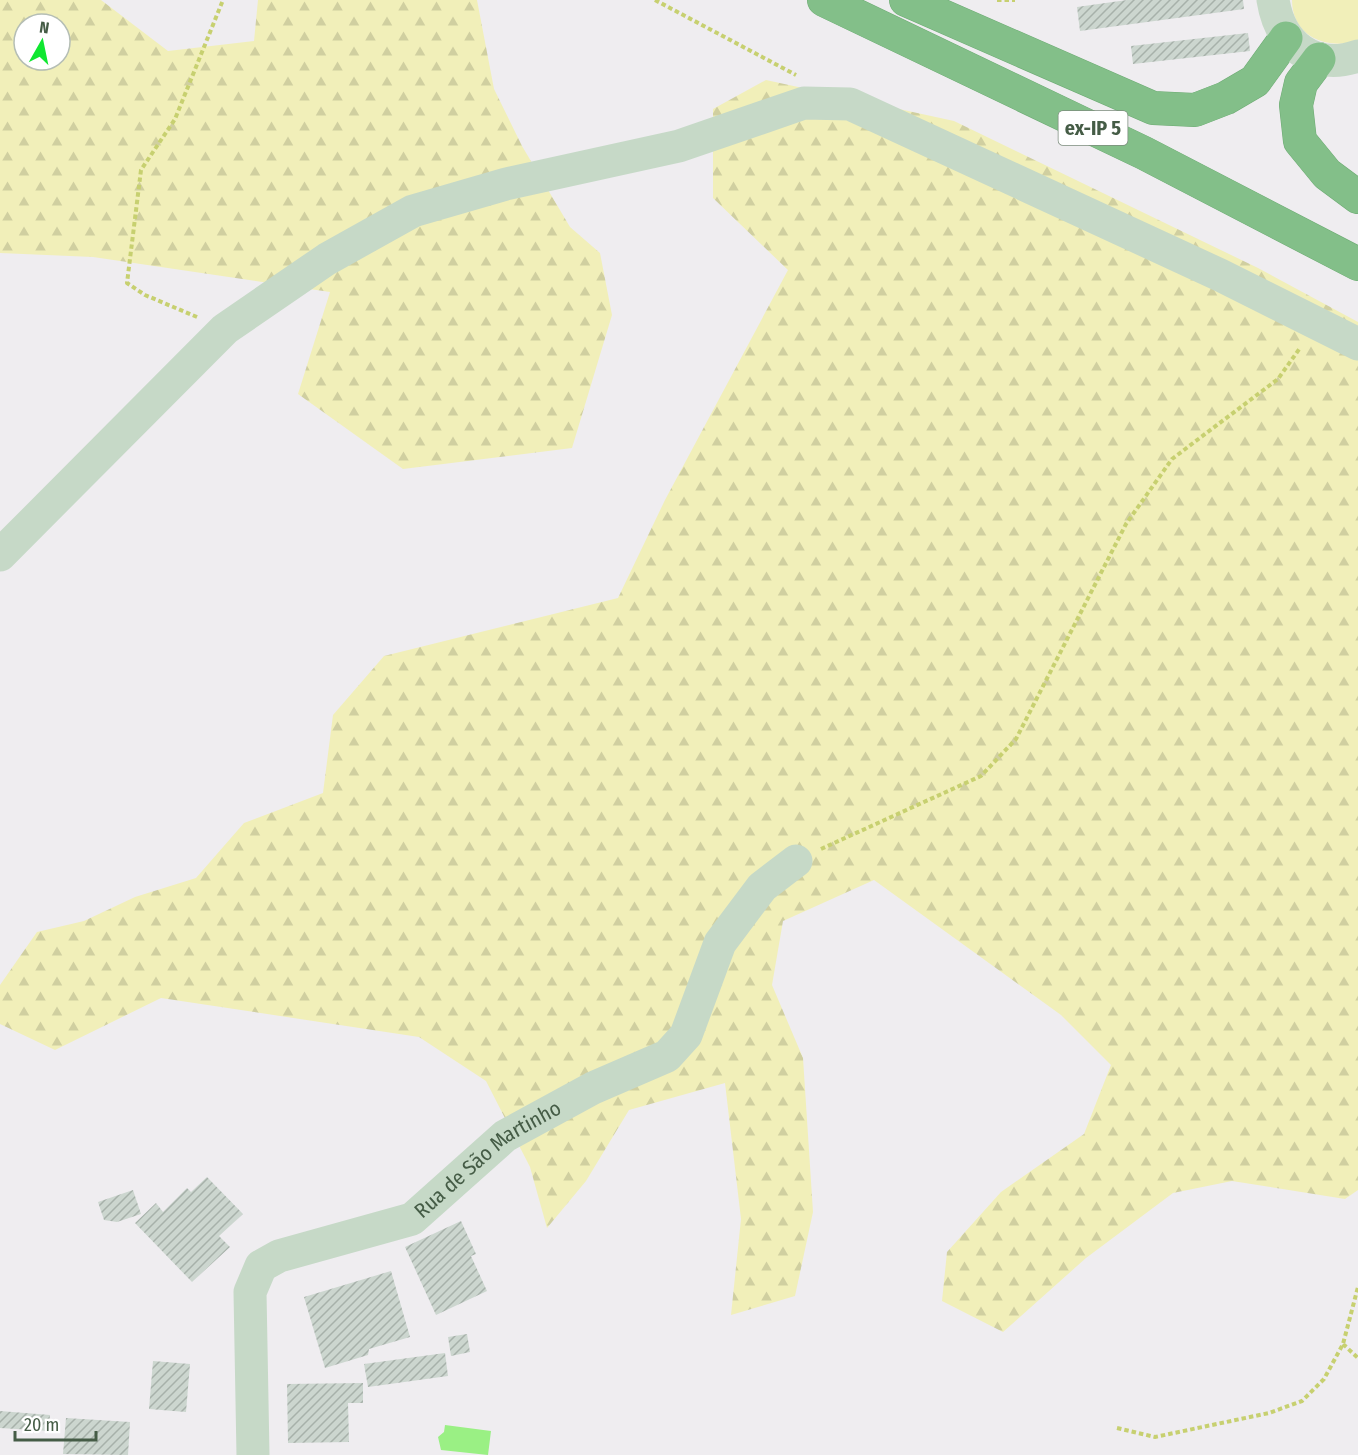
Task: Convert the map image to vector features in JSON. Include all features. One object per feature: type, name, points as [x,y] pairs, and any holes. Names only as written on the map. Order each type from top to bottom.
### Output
[{"type":"highway","name":"ex-IP 5","points":[[824,0],[1144,153],[1358,264]]},
{"type":"highway","points":[[906,0],[1153,108],[1195,110],[1226,98],[1255,81],[1286,38]]},
{"type":"highway","points":[[1319,59],[1301,83],[1298,94],[1296,105],[1300,141],[1327,174],[1358,197]]},
{"type":"street","points":[[1273,0],[1276,20],[1286,38],[1301,51],[1319,59],[1334,61],[1358,56]]},
{"type":"street","points":[[0,555],[225,329],[327,259],[413,211],[506,184],[679,146],[804,103],[850,104],[1220,275],[1358,344]]},
{"type":"street","name":"Rua de São Martinho","points":[[253,1455],[250,1292],[261,1266],[279,1256],[412,1219],[505,1136],[593,1088],[667,1056],[686,1035],[720,944],[762,887],[796,861]]},
{"type":"path","points":[[223,0],[175,119],[141,170],[128,283],[145,295],[225,329]]},
{"type":"path","points":[[655,0],[798,76]]},
{"type":"path","points":[[997,0],[1015,0]]},
{"type":"path","points":[[796,861],[981,776],[1016,739],[1126,524],[1172,459],[1278,379],[1317,323]]},
{"type":"path","points":[[1117,1428],[1155,1437],[1269,1413],[1302,1401],[1324,1379],[1343,1344],[1358,1287]]},
{"type":"path","points":[[1343,1344],[1358,1358]]},
{"type":"green space","points":[[0,0],[101,0],[168,51],[254,41],[258,0],[477,0],[494,89],[522,146],[570,227],[600,253],[612,315],[572,448],[403,469],[298,394],[330,292],[93,257],[0,253]]},
{"type":"green space","points":[[1292,0],[1358,0],[1358,41],[1335,44],[1313,38],[1298,23]]},
{"type":"green space","points":[[766,80],[954,121],[1258,268],[1358,322],[1358,1190],[1345,1199],[1232,1181],[1173,1193],[1086,1258],[1003,1332],[942,1301],[947,1252],[1001,1192],[1084,1134],[1111,1065],[1061,1015],[874,880],[783,921],[772,985],[803,1058],[813,1212],[795,1296],[731,1315],[741,1219],[725,1083],[629,1110],[586,1181],[547,1228],[530,1167],[486,1081],[419,1037],[161,998],[55,1050],[0,1024],[0,985],[37,932],[84,921],[135,897],[196,878],[244,823],[323,793],[333,715],[384,656],[618,598],[665,500],[788,270],[713,198],[713,109]]},
{"type":"shaded area","points":[[445,1425],[491,1431],[488,1455],[441,1450],[438,1437],[444,1432]]},
{"type":"building","points":[[1127,0],[1243,0],[1244,9],[1080,31],[1077,7]]},
{"type":"building","points":[[1248,33],[1250,51],[1133,64],[1131,46]]},
{"type":"building","points":[[207,1177],[243,1214],[219,1236],[230,1247],[192,1282],[135,1223],[156,1203],[163,1212],[187,1188],[191,1192]]},
{"type":"building","points":[[133,1190],[141,1214],[117,1222],[104,1220],[98,1202]]},
{"type":"building","points":[[461,1221],[476,1254],[471,1256],[487,1291],[436,1315],[405,1247]]},
{"type":"building","points":[[391,1271],[410,1337],[369,1349],[368,1355],[325,1368],[304,1297]]},
{"type":"building","points":[[467,1334],[470,1352],[451,1356],[448,1337]]},
{"type":"building","points":[[445,1353],[448,1376],[368,1387],[364,1364]]},
{"type":"building","points":[[153,1361],[190,1364],[186,1412],[149,1409]]},
{"type":"building","points":[[363,1383],[363,1403],[348,1403],[349,1442],[288,1443],[287,1384]]},
{"type":"building","points":[[0,1411],[50,1415],[49,1431],[0,1428]]},
{"type":"building","points":[[66,1418],[130,1422],[128,1455],[63,1454]]}]
